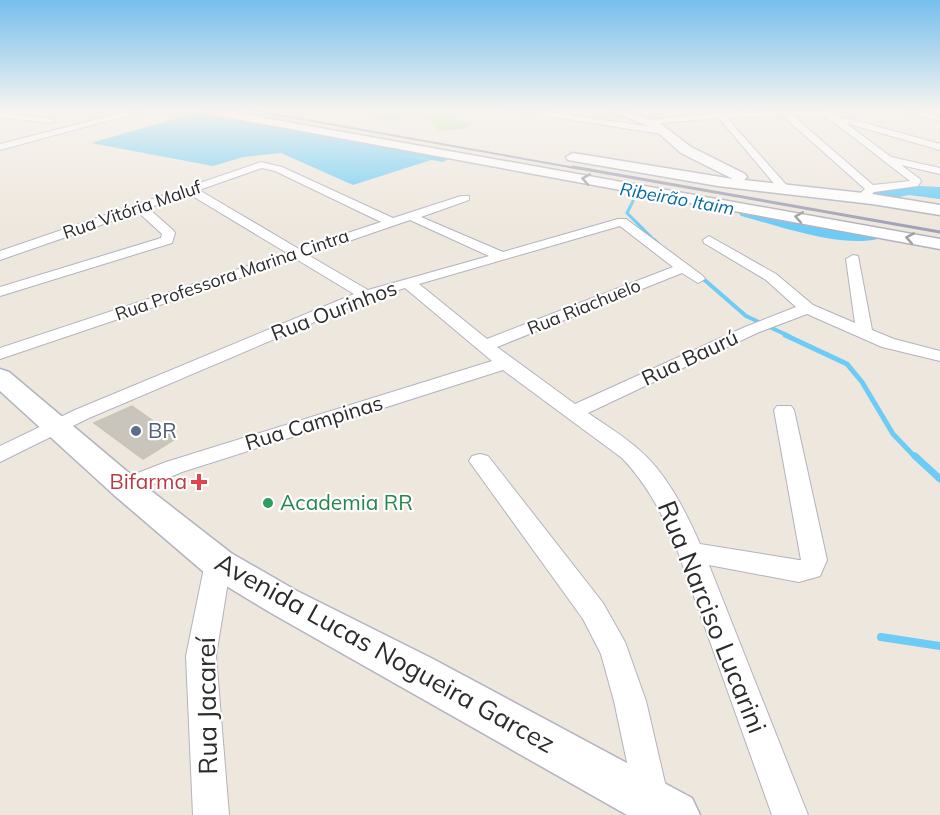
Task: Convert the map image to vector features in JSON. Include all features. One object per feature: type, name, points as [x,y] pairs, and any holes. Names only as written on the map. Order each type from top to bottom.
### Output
[{"type":"street","points":[[419,149],[940,244]]},
{"type":"street","points":[[687,149],[740,177],[770,183],[786,191],[868,195],[891,202],[940,210]]},
{"type":"street","points":[[745,149],[770,183]]},
{"type":"street","points":[[821,149],[868,195]]},
{"type":"street","points":[[868,195],[916,183],[875,149]]},
{"type":"street","points":[[558,155],[770,183]]},
{"type":"street","points":[[888,159],[940,171]]},
{"type":"street","name":"Rua Vitória Maluf","points":[[0,256],[264,165],[278,169],[391,222]]},
{"type":"street","points":[[190,190],[366,295]]},
{"type":"street","name":"Rua Professora Marina Cintra","points":[[0,354],[465,198]]},
{"type":"street","points":[[0,292],[167,240],[169,233],[139,207]]},
{"type":"street","points":[[410,216],[503,256]]},
{"type":"street","name":"Rua Ourinhos","points":[[0,455],[55,426],[366,295],[622,222],[683,268]]},
{"type":"street","points":[[709,240],[771,277],[807,308],[888,343],[940,356]]},
{"type":"street","points":[[853,259],[864,332]]},
{"type":"street","points":[[683,268],[698,279]]},
{"type":"street","name":"Rua Riachuelo","points":[[485,346],[683,268]]},
{"type":"street","name":"Rua Narciso Lucarini","points":[[408,283],[506,363],[646,467],[658,484],[690,552],[790,815]]},
{"type":"street","name":"Rua Baurú","points":[[574,412],[751,330],[807,308]]},
{"type":"street","name":"Rua Campinas","points":[[125,488],[174,467],[506,363]]},
{"type":"street","name":"Avenida Lucas Nogueira Garcez","points":[[0,378],[125,488],[218,563],[284,602],[664,809]]},
{"type":"street","points":[[690,552],[799,572],[811,569],[814,560],[784,410]]},
{"type":"street","points":[[480,461],[593,611],[615,651],[664,809]]},
{"type":"street","name":"Rua Jacareí","points":[[211,815],[201,656],[218,563]]},
{"type":"water","points":[[123,149],[372,149],[431,160],[353,185],[281,153],[243,157],[213,166]]},
{"type":"building","name":"BR","points":[[132,406],[177,438],[143,459],[94,423]]},
{"type":"waterway","name":"Ribeirão Itaim","points":[[398,149],[443,157]]},
{"type":"waterway","name":"Ribeirão Itaim","points":[[879,195],[909,190],[940,193]]},
{"type":"waterway","points":[[633,201],[627,213],[659,245]]},
{"type":"waterway","name":"Ribeirão Itaim","points":[[748,212],[845,234],[870,234]]},
{"type":"waterway","points":[[700,276],[746,316],[789,336]]},
{"type":"waterway","points":[[785,335],[847,364],[862,382],[893,434],[916,458]]},
{"type":"waterway","points":[[915,456],[940,479]]},
{"type":"waterway","points":[[881,637],[940,646]]},
{"type":"railway","points":[[469,149],[581,169]]},
{"type":"railway","points":[[573,167],[940,232]]},
{"type":"place","name":"BR","points":[[136,431]]},
{"type":"place","name":"Bifarma","points":[[199,482]]},
{"type":"place","name":"Academia RR","points":[[268,503]]}]
